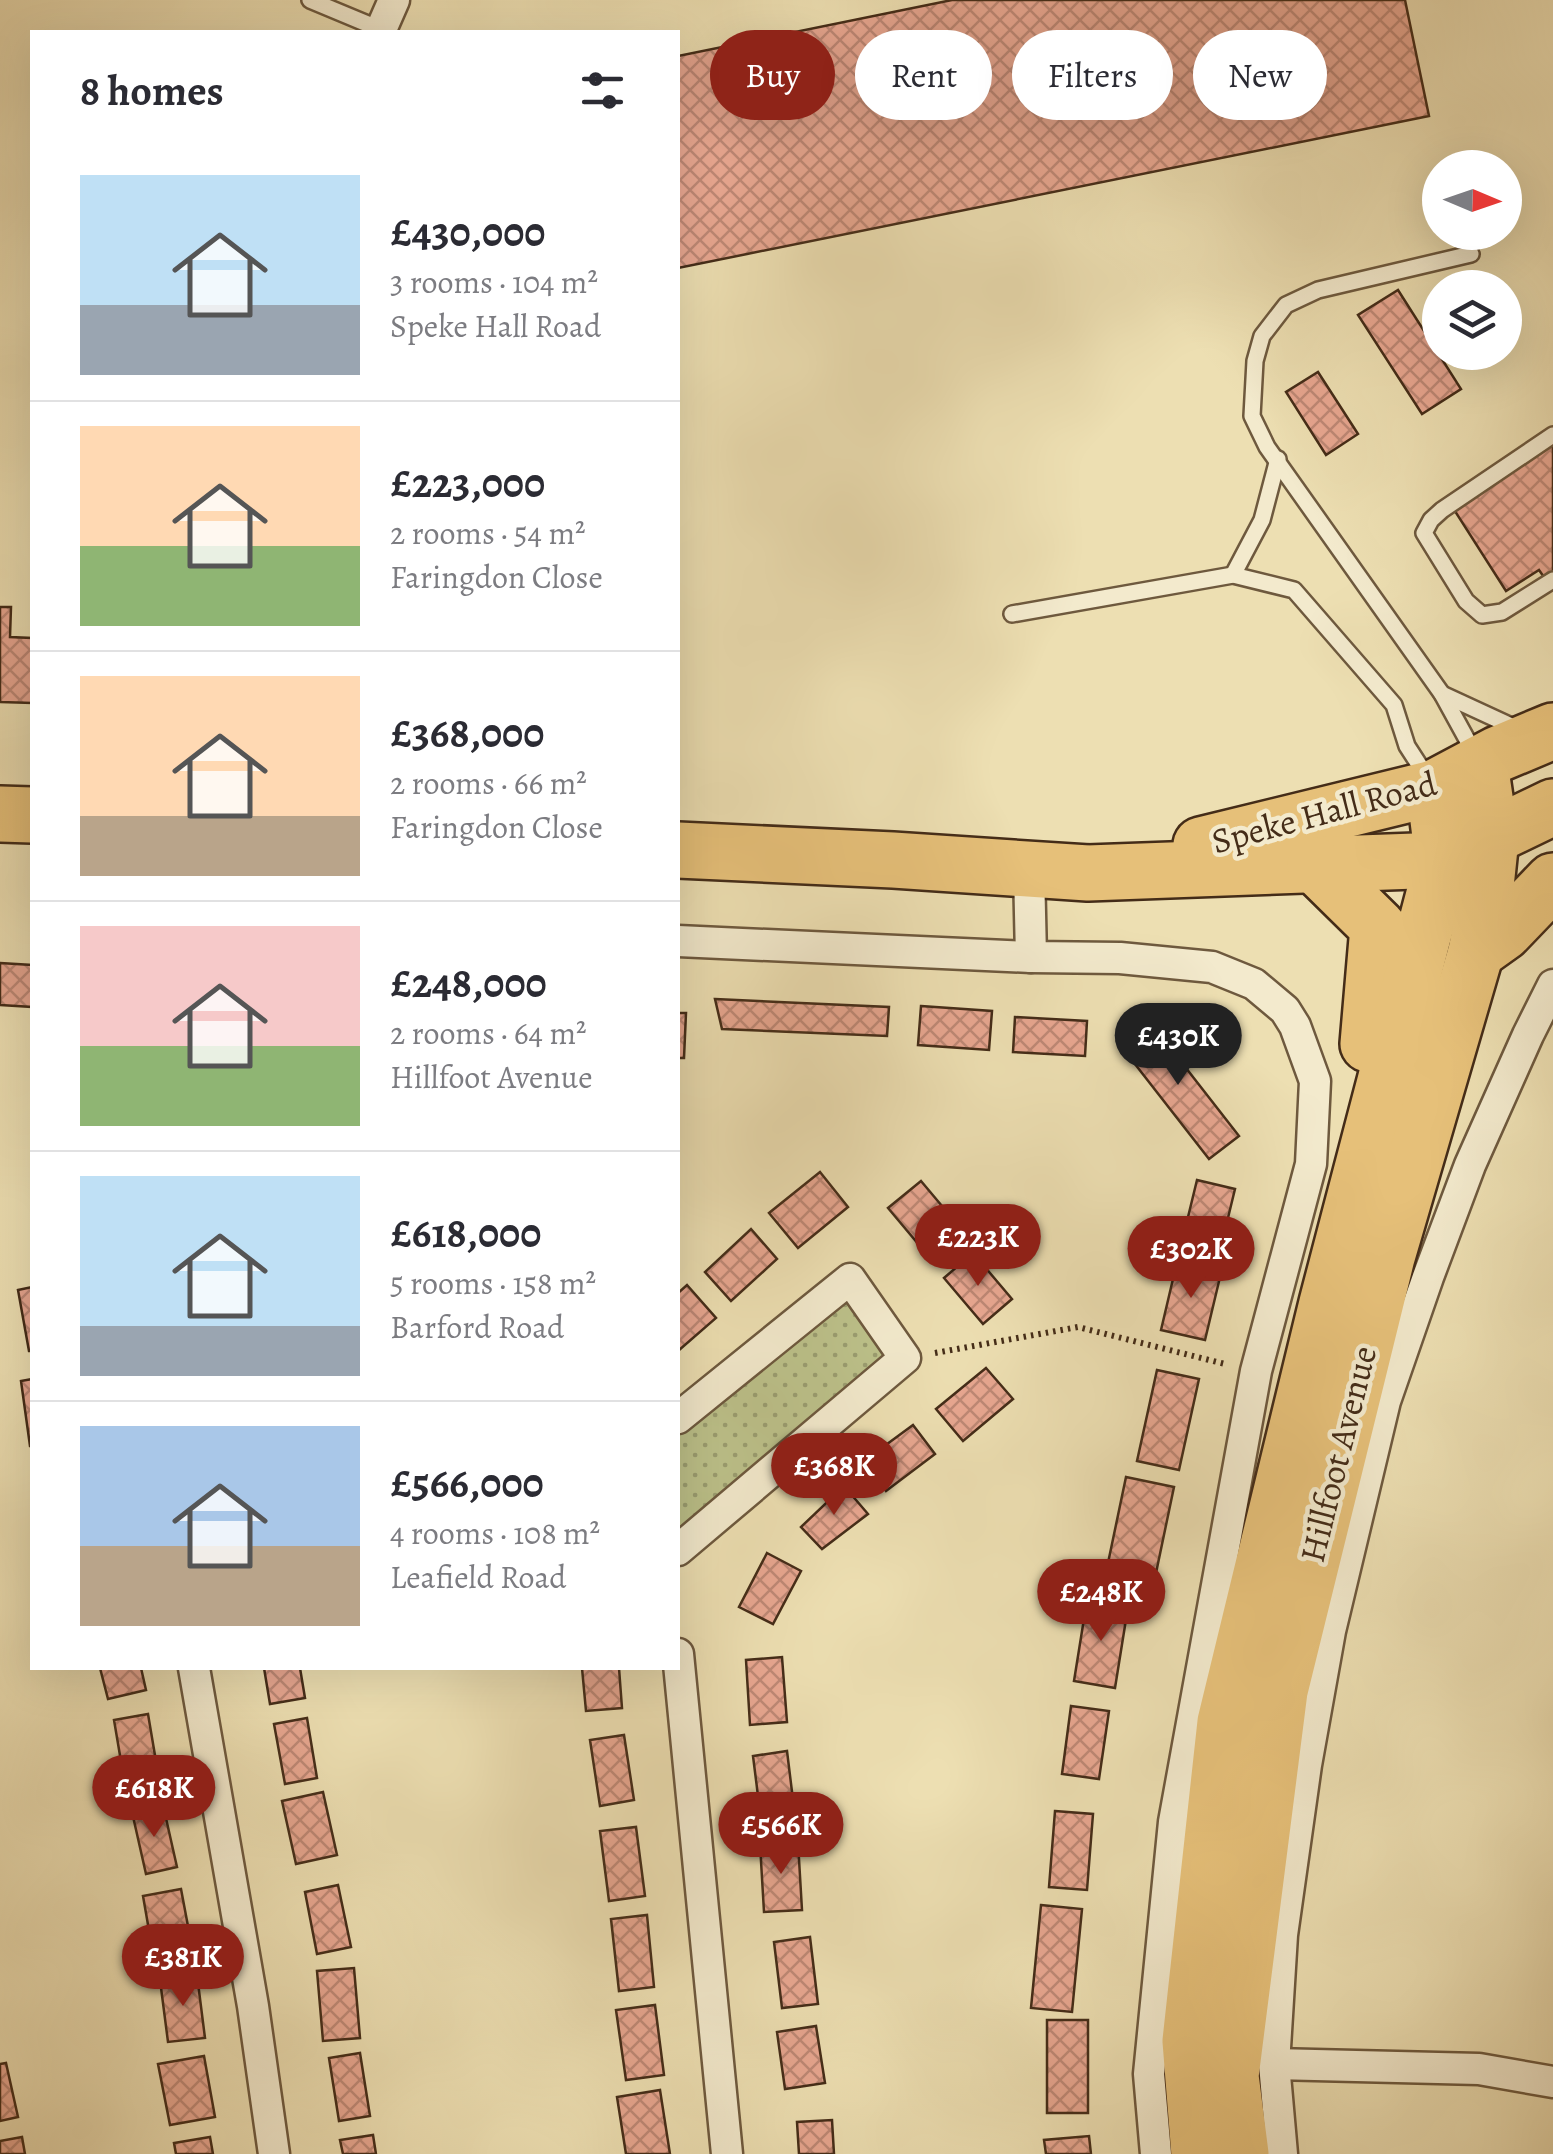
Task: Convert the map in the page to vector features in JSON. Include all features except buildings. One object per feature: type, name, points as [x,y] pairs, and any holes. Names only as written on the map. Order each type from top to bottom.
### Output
[{"type":"highway","name":"Speke Hall Road","points":[[1088,872],[1457,776],[1546,734]]},
{"type":"highway","name":"Hillfoot Avenue","points":[[1240,2154],[1231,2076],[1280,1690],[1387,1257],[1484,914],[1467,849],[1457,776]]},
{"type":"highway","name":"Speke Hall Road","points":[[680,850],[1088,872],[1315,864],[1467,849],[1553,807]]},
{"type":"highway","points":[[0,814],[30,815]]},
{"type":"highway","name":"Hillfoot Avenue","points":[[1199,2154],[1190,2041],[1225,1722],[1355,1197],[1467,849]]},
{"type":"highway","points":[[1315,864],[1378,927],[1355,1197]]},
{"type":"highway","points":[[1476,952],[1504,932],[1553,880]]},
{"type":"street","points":[[381,30],[394,0]]},
{"type":"street","points":[[1029,870],[1031,957]]},
{"type":"street","points":[[680,940],[1120,958],[1212,967],[1254,984],[1284,1010],[1295,1026],[1315,1081],[1310,1164],[1256,1371],[1174,1822],[1149,2074],[1156,2154]]},
{"type":"street","name":"Hillfoot Avenue","points":[[1282,2154],[1274,2064],[1282,1935],[1330,1631],[1385,1402],[1470,1165],[1553,985]]},
{"type":"street","points":[[680,1416],[850,1280],[905,1358],[680,1548]]},
{"type":"street","points":[[194,1670],[254,2006],[274,2154]]},
{"type":"street","points":[[680,1670],[727,2154]]},
{"type":"street","points":[[1274,2064],[1479,2069],[1553,2082]]},
{"type":"lane","points":[[310,0],[379,30]]},
{"type":"lane","points":[[1457,776],[1442,694],[1268,447],[1252,416],[1255,361],[1262,336],[1286,305],[1318,290],[1471,254]]},
{"type":"lane","points":[[1553,435],[1442,510],[1424,533],[1466,600],[1482,615],[1502,612],[1553,580]]},
{"type":"lane","points":[[1233,576],[1262,520],[1278,459]]},
{"type":"lane","points":[[1012,614],[1233,576],[1294,590],[1394,705],[1407,746],[1457,776]]},
{"type":"lane","points":[[1442,694],[1546,734]]},
{"type":"path","points":[[905,1358],[1078,1327],[1256,1371]]},
{"type":"green space","points":[[850,1279],[905,1358],[680,1548],[680,1416]]}]
